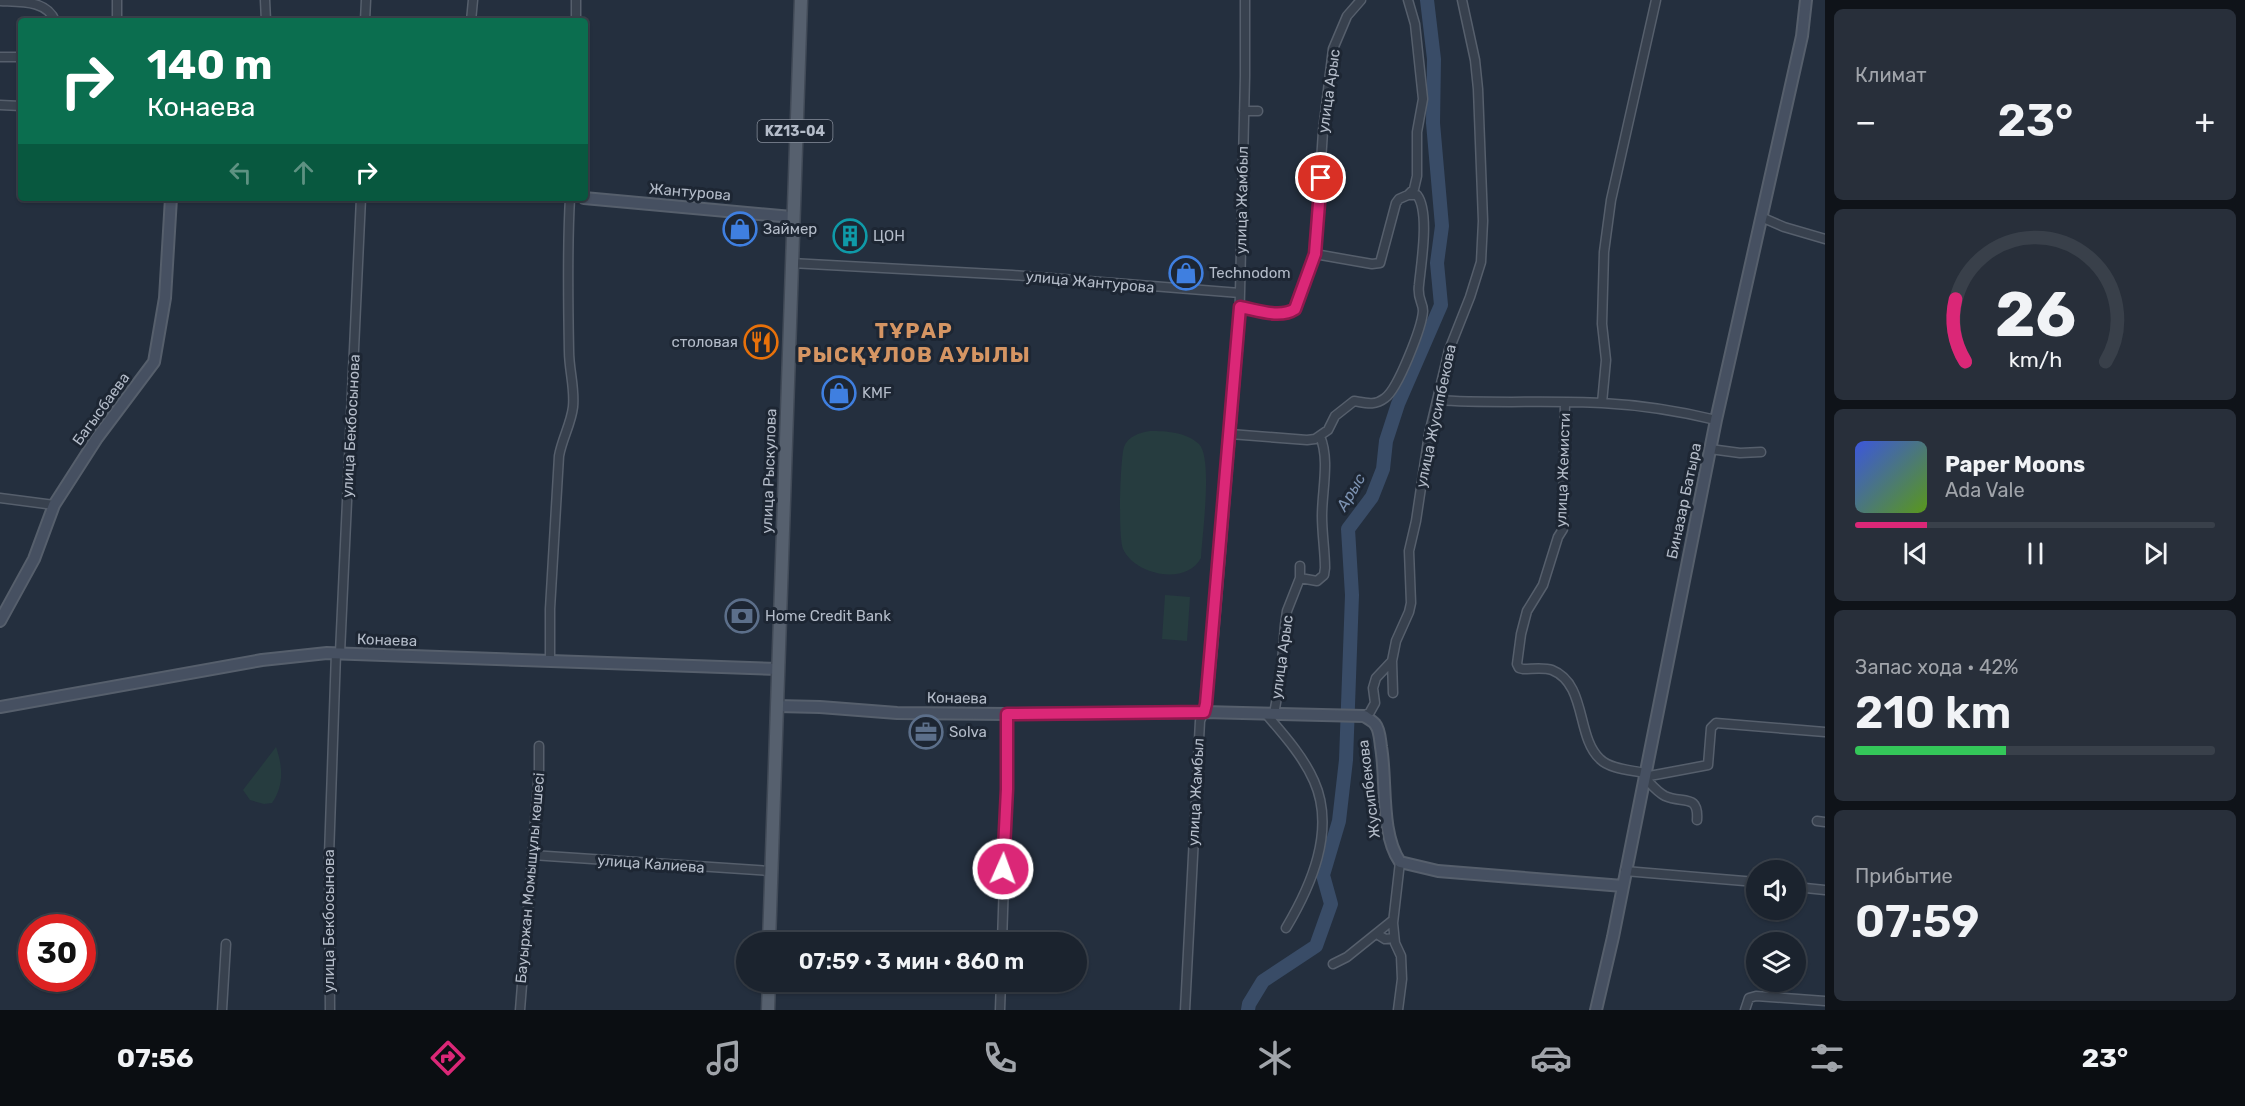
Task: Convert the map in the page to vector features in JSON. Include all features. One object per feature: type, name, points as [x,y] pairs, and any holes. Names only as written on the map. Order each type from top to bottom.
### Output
[{"type":"main road","name":"улица Рыскулова","points":[[769,932],[801,0]]},
{"type":"main road","points":[[768,992],[768,1010]]},
{"type":"street","points":[[117,0],[117,18]]},
{"type":"street","points":[[264,0],[266,18]]},
{"type":"street","points":[[365,18],[366,0]]},
{"type":"street","points":[[471,18],[473,0]]},
{"type":"street","points":[[576,0],[576,18]]},
{"type":"street","name":"улица Жамбыл","points":[[1185,1010],[1200,721],[1206,704],[1213,645],[1240,307],[1245,0]]},
{"type":"street","name":"улица Арыс","points":[[1240,307],[1275,314],[1289,313],[1295,309],[1315,254],[1323,131],[1333,50],[1347,16],[1361,0]]},
{"type":"street","points":[[1408,0],[1414,24],[1423,99],[1417,132],[1417,176],[1413,193]]},
{"type":"street","name":"улица Жусипбекова","points":[[1364,716],[1375,704],[1373,688],[1376,678],[1392,661],[1396,641],[1411,603],[1409,551],[1437,400],[1449,350],[1481,262],[1483,221],[1478,89],[1475,60],[1462,0]]},
{"type":"street","points":[[1602,403],[1606,360],[1602,324],[1605,243],[1611,200],[1656,0]]},
{"type":"street","name":"Биназар Батыра","points":[[1596,1010],[1716,420],[1802,36],[1806,0]]},
{"type":"street","points":[[0,1],[44,6],[54,18]]},
{"type":"street","points":[[0,57],[18,57]]},
{"type":"street","points":[[0,105],[18,106]]},
{"type":"street","points":[[1244,111],[1257,111]]},
{"type":"street","points":[[1315,254],[1378,264],[1382,259],[1396,203],[1399,199],[1413,193]]},
{"type":"street","points":[[1230,434],[1307,440],[1320,436],[1328,430],[1335,416],[1354,401],[1373,404],[1386,398],[1402,372],[1420,328],[1423,309],[1418,297],[1423,214],[1421,200],[1413,193]]},
{"type":"street","name":"Жантурова","points":[[588,198],[792,217]]},
{"type":"street","name":"Багысбаева","points":[[0,621],[34,559],[54,505],[98,438],[157,356],[165,298],[171,201]]},
{"type":"street","name":"улица Бекбосынова","points":[[330,1010],[329,844],[361,201]]},
{"type":"street","points":[[550,660],[550,609],[559,456],[572,417],[574,400],[569,362],[570,201]]},
{"type":"street","points":[[1761,217],[1784,227],[1825,239]]},
{"type":"street","name":"улица Жантурова","points":[[791,263],[1011,275],[1240,293]]},
{"type":"street","points":[[1437,400],[1468,403],[1602,403],[1645,407],[1716,420]]},
{"type":"street","name":"улица Жемисти","points":[[1565,403],[1563,529],[1558,537],[1543,585],[1527,611],[1517,664],[1523,669],[1551,670],[1566,681],[1580,709],[1588,739],[1600,759],[1607,764],[1644,775]]},
{"type":"street","points":[[1300,578],[1317,581],[1324,575],[1322,515],[1324,459],[1320,436]]},
{"type":"street","points":[[1710,449],[1740,453],[1761,452]]},
{"type":"street","points":[[0,498],[54,505]]},
{"type":"street","name":"улица Арыс","points":[[1286,928],[1310,882],[1321,845],[1323,820],[1316,783],[1307,766],[1270,714],[1281,675],[1284,625],[1300,578],[1300,566]]},
{"type":"street","name":"Конаева","points":[[0,707],[299,654],[338,653],[778,669]]},
{"type":"street","points":[[1392,661],[1393,693]]},
{"type":"street","name":"Конаева","points":[[777,706],[897,713],[1204,712],[1364,716]]},
{"type":"street","points":[[1002,932],[1007,714]]},
{"type":"street","name":"Жусипбекова","points":[[1364,716],[1376,725],[1379,734],[1389,833],[1394,853],[1400,862]]},
{"type":"street","points":[[1644,775],[1708,765],[1711,728],[1716,723],[1825,732]]},
{"type":"street","name":"Бауыржан Момышұлы көшесі","points":[[520,1010],[539,746]]},
{"type":"street","points":[[1644,775],[1665,795],[1694,803],[1697,807],[1697,820]]},
{"type":"street","name":"улица Калиева","points":[[532,855],[771,871]]},
{"type":"street","points":[[1398,1010],[1402,979],[1401,956],[1394,938],[1393,920],[1400,862],[1438,871],[1623,886]]},
{"type":"street","points":[[1625,871],[1746,881]]},
{"type":"street","points":[[1806,887],[1825,890]]},
{"type":"street","points":[[1333,964],[1347,957],[1393,920]]},
{"type":"street","points":[[1377,934],[1382,939],[1394,938]]},
{"type":"street","points":[[222,1010],[226,944]]},
{"type":"street","points":[[1000,992],[1000,1010]]},
{"type":"street","points":[[1745,1010],[1749,998],[1756,996],[1825,1001]]},
{"type":"green space","points":[[1150,431],[1169,432],[1188,437],[1199,444],[1203,452],[1206,480],[1201,558],[1194,567],[1184,572],[1161,574],[1149,571],[1129,558],[1121,542],[1121,467],[1124,447],[1131,438]]},
{"type":"green space","points":[[1165,595],[1190,597],[1187,641],[1162,639]]},
{"type":"green space","points":[[276,747],[281,776],[276,797],[272,803],[264,804],[250,800],[243,790]]},
{"type":"waterway","name":"Арыс","points":[[1248,1010],[1249,1004],[1263,981],[1316,946],[1331,904],[1323,875],[1339,821],[1346,760],[1352,595],[1348,529],[1372,497],[1383,469],[1386,441],[1398,404],[1441,305],[1437,263],[1442,226],[1433,123],[1434,59],[1427,0]]},
{"type":"place","name":"Займер","points":[[740,229]]},
{"type":"place","name":"ЦОН","points":[[850,236]]},
{"type":"place","name":"Technodom","points":[[1186,273]]},
{"type":"place","name":"столовая","points":[[761,342]]},
{"type":"place","name":"KMF","points":[[839,393]]},
{"type":"place","name":"Home Credit Bank","points":[[742,616]]},
{"type":"place","name":"Solva","points":[[926,732]]},
{"type":"district","name":"ТҰРАР РЫСҚҰЛОВ АУЫЛЫ","points":[[914,342]]},
{"type":"route","points":[[1003,869],[1007,789],[1007,714],[1204,712],[1213,645],[1240,307],[1275,314],[1289,313],[1295,309],[1315,254],[1321,178]]}]
